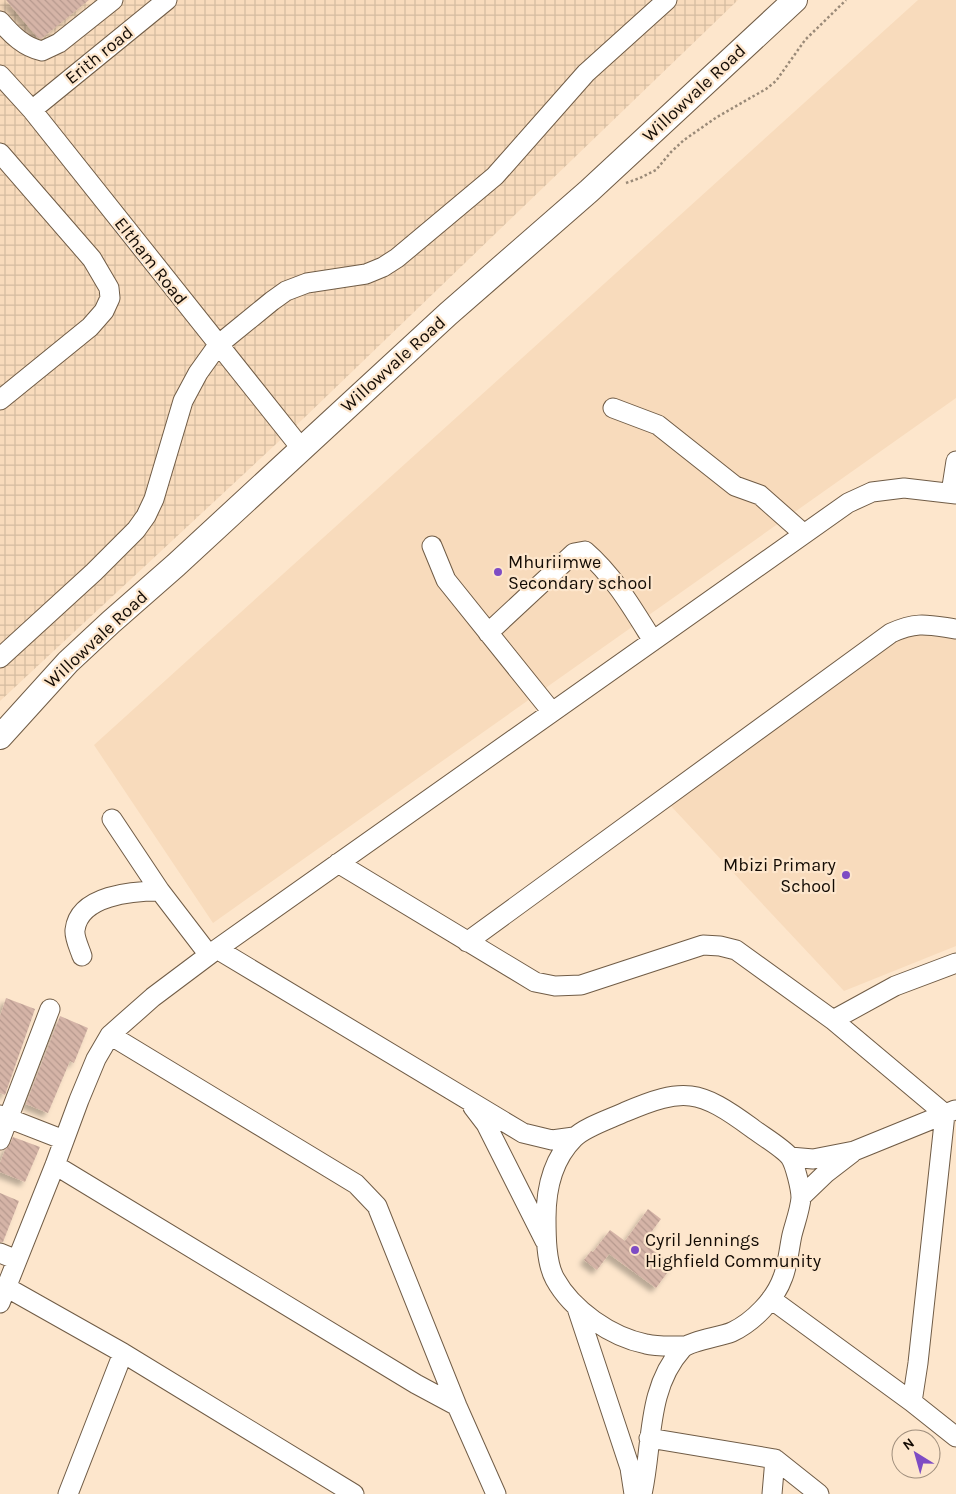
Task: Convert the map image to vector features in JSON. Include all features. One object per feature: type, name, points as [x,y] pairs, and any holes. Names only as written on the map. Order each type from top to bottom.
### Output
[{"type":"main road","name":"Willowvale Road","points":[[0,737],[68,662],[448,314],[590,190],[795,0]]},
{"type":"street","points":[[0,21],[10,34],[23,43],[42,51],[59,43],[113,0]]},
{"type":"street","name":"Erith road","points":[[32,110],[167,0]]},
{"type":"street","points":[[0,658],[94,572],[136,530],[146,516],[154,499],[183,401],[198,373],[218,345],[272,301],[286,292],[307,283],[366,274],[383,267],[397,258],[494,176],[586,73],[667,0]]},
{"type":"street","name":"Eltham Road","points":[[0,75],[32,110],[301,448]]},
{"type":"street","points":[[0,153],[92,259],[109,288],[110,298],[104,311],[90,327],[0,400]]},
{"type":"street","points":[[613,408],[658,424],[735,486],[760,495],[804,534]]},
{"type":"street","points":[[354,1494],[123,1353],[3,1295],[9,1256],[55,1165],[78,1100],[96,1059],[110,1035],[153,997],[213,952],[848,503],[872,492],[904,488],[954,494],[956,461]]},
{"type":"street","points":[[432,546],[446,580],[552,712]]},
{"type":"street","points":[[488,633],[574,553],[585,551],[599,563],[620,590],[653,641]]},
{"type":"street","points":[[467,942],[891,633],[907,626],[921,624],[956,629]]},
{"type":"street","points":[[112,819],[160,891],[213,952],[523,1133],[552,1140],[574,1137],[594,1125],[663,1097],[686,1094],[700,1097],[718,1105],[745,1123],[790,1157],[801,1197],[783,1278],[771,1299],[754,1317],[732,1332],[684,1346],[646,1344],[611,1331],[577,1308],[554,1278],[546,1245],[486,1124],[470,1103]]},
{"type":"street","points":[[338,863],[535,982],[555,986],[581,985],[703,945],[720,946],[736,950],[833,1020],[950,1112]]},
{"type":"street","points":[[82,956],[75,932],[79,915],[92,904],[136,891],[160,891]]},
{"type":"street","points":[[833,1020],[895,986],[956,963]]},
{"type":"street","points":[[0,1140],[4,1117],[50,1010]]},
{"type":"street","points":[[110,1035],[356,1184],[377,1206],[457,1406],[496,1494]]},
{"type":"street","points":[[790,1157],[813,1158],[854,1151],[950,1112]]},
{"type":"street","points":[[912,1402],[950,1112]]},
{"type":"street","points":[[4,1117],[64,1140]]},
{"type":"street","points":[[546,1245],[546,1201],[553,1171],[574,1137]]},
{"type":"street","points":[[801,1197],[826,1173],[854,1151]]},
{"type":"street","points":[[55,1165],[416,1384],[457,1406]]},
{"type":"street","points":[[771,1299],[912,1402],[956,1437]]},
{"type":"street","points":[[577,1308],[630,1468],[634,1494]]},
{"type":"street","points":[[642,1494],[656,1399],[666,1374],[684,1346]]},
{"type":"street","points":[[68,1494],[123,1353]]},
{"type":"street","points":[[649,1438],[775,1459],[819,1494]]},
{"type":"street","points":[[772,1494],[775,1459]]},
{"type":"path","points":[[624,183],[656,170],[684,140],[717,116],[766,89],[776,81],[805,40],[846,0]]},
{"type":"shaded area","points":[[0,0],[738,0],[304,418],[0,701]]},
{"type":"shaded area","name":"Mhuriimwe Secondary school","points":[[918,0],[956,0],[956,398],[213,923],[94,745]]},
{"type":"shaded area","name":"Mbizi Primary School","points":[[908,633],[956,639],[956,946],[844,991],[669,804]]},
{"type":"building","points":[[6,0],[89,0],[41,39],[37,37]]},
{"type":"building","points":[[6,998],[35,1009],[5,1095],[0,1093],[0,1016]]},
{"type":"building","points":[[60,1016],[88,1028],[74,1063],[70,1061],[48,1113],[26,1104]]},
{"type":"building","points":[[13,1137],[40,1147],[25,1182],[0,1172],[0,1163]]},
{"type":"building","points":[[0,1193],[19,1201],[3,1242],[0,1242]]},
{"type":"building","name":"Cyril Jennings Highfield Community","points":[[648,1209],[661,1219],[643,1243],[673,1265],[656,1288],[609,1254],[597,1270],[584,1260],[591,1251],[593,1252],[610,1230],[625,1241]]},
{"type":"place","name":"Mhuriimwe Secondary school","points":[[498,572]]},
{"type":"place","name":"Mbizi Primary School","points":[[846,875]]},
{"type":"place","name":"Cyril Jennings Highfield Community","points":[[635,1250]]}]
